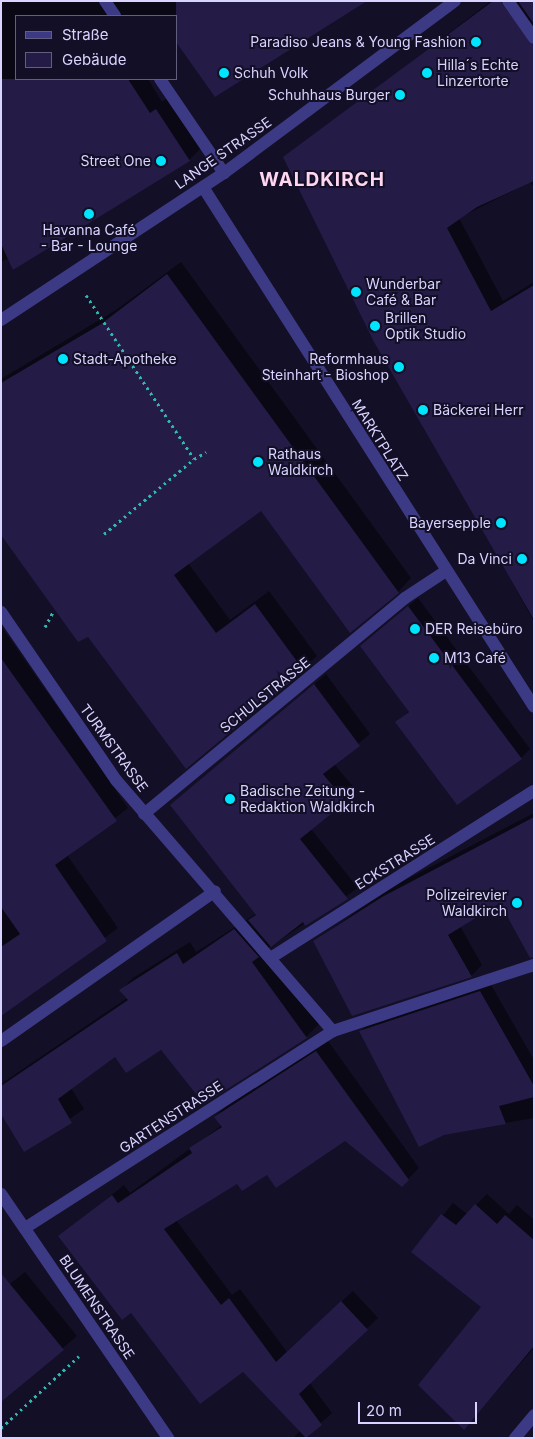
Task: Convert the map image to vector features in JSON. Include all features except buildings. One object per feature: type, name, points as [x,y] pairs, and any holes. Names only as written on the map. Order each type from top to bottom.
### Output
[{"type":"street","points":[[105,1],[115,15]]},
{"type":"street","name":"LANGE STRASSE","points":[[1,320],[224,173],[454,1]]},
{"type":"street","points":[[508,1],[534,38]]},
{"type":"street","points":[[161,80],[224,173]]},
{"type":"street","name":"MARKTPLATZ","points":[[203,187],[534,708]]},
{"type":"street","name":"SCHULSTRASSE","points":[[144,814],[405,598],[446,571]]},
{"type":"street","name":"TURMSTRASSE","points":[[1,612],[144,814],[214,891]]},
{"type":"street","name":"ECKSTRASSE","points":[[272,957],[534,791]]},
{"type":"street","points":[[1,1041],[214,891],[334,1031]]},
{"type":"street","name":"GARTENSTRASSE","points":[[25,1228],[334,1031],[534,965]]},
{"type":"street","name":"BLUMENSTRASSE","points":[[1,1194],[168,1438]]},
{"type":"street","points":[[515,1438],[534,1415]]},
{"type":"path","points":[[71,274],[194,459]]},
{"type":"path","points":[[104,534],[194,459],[206,452]]},
{"type":"path","points":[[1,1428],[100,1338]]},
{"type":"place","name":"Paradiso Jeans & Young Fashion","points":[[476,42]]},
{"type":"place","name":"Schuh Volk","points":[[224,73]]},
{"type":"place","name":"Hilla´s Echte Linzertorte","points":[[427,73]]},
{"type":"place","name":"Schuhhaus Burger","points":[[400,95]]},
{"type":"place","name":"Street One","points":[[161,161]]},
{"type":"place","name":"Havanna Café - Bar - Lounge","points":[[89,214]]},
{"type":"place","name":"Wunderbar Café & Bar","points":[[356,292]]},
{"type":"place","name":"Brillen Optik Studio","points":[[375,326]]},
{"type":"place","name":"Stadt-Apotheke","points":[[63,359]]},
{"type":"place","name":"Reformhaus Steinhart - Bioshop","points":[[399,367]]},
{"type":"place","name":"Bäckerei Herr","points":[[423,410]]},
{"type":"place","name":"Rathaus Waldkirch","points":[[258,462]]},
{"type":"place","name":"Bayersepple","points":[[501,523]]},
{"type":"place","name":"Da Vinci","points":[[522,559]]},
{"type":"place","name":"DER Reisebüro","points":[[415,629]]},
{"type":"place","name":"M13 Café","points":[[434,658]]},
{"type":"place","name":"Badische Zeitung - Redaktion Waldkirch","points":[[230,799]]},
{"type":"place","name":"Polizeirevier Waldkirch","points":[[517,903]]},
{"type":"district","name":"WALDKIRCH","points":[[322,180]]}]
